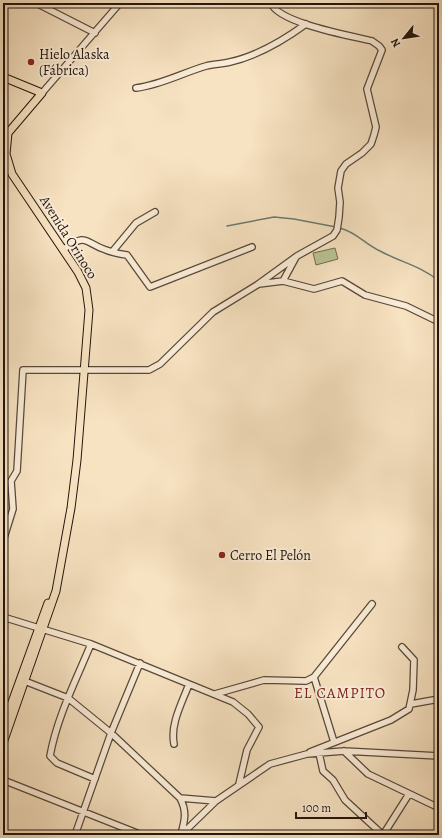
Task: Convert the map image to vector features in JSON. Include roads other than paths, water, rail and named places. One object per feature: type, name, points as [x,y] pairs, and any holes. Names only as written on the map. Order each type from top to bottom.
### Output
[{"type":"main road","points":[[3,77],[42,93]]},
{"type":"main road","name":"Avenida Orinoco","points":[[3,727],[56,591],[77,460],[84,371],[88,297],[86,288],[64,249],[12,174],[6,154],[8,133],[42,93]]},
{"type":"main road","name":"Avenida Orinoco","points":[[3,743],[22,680]]},
{"type":"street","points":[[36,3],[95,33]]},
{"type":"street","name":"Avenida Orinoco","points":[[42,93],[120,3]]},
{"type":"street","points":[[3,541],[8,531],[13,509],[11,481],[17,471],[23,370],[149,370],[160,364],[213,312],[256,285],[297,256],[333,236],[337,230],[340,202],[339,181],[341,171],[346,164],[362,153],[371,144],[376,127],[367,89],[382,50],[372,41],[285,17],[272,6],[272,3]]},
{"type":"street","points":[[136,88],[150,86],[207,66],[230,62],[250,56],[293,34],[306,24]]},
{"type":"street","points":[[112,252],[136,223],[155,212]]},
{"type":"street","points":[[64,249],[73,242],[87,240],[105,250],[127,255],[131,258],[150,287],[252,247]]},
{"type":"street","points":[[283,281],[297,256]]},
{"type":"street","points":[[256,285],[283,281],[314,289],[342,281],[365,296],[406,306],[439,322]]},
{"type":"street","points":[[215,694],[264,680],[306,681],[314,677],[372,604]]},
{"type":"street","points":[[3,617],[41,630],[91,644],[233,702],[248,714],[259,727],[247,750],[239,784]]},
{"type":"street","points":[[91,644],[68,698],[52,745],[50,756],[57,763],[95,779]]},
{"type":"street","points":[[181,835],[216,801],[270,764],[307,754],[397,717],[409,709],[411,704],[414,660],[410,653],[402,646]]},
{"type":"street","points":[[75,835],[111,733],[140,663]]},
{"type":"street","points":[[314,677],[334,742]]},
{"type":"street","points":[[22,680],[68,698],[111,733],[180,798],[184,807],[185,820],[181,835]]},
{"type":"street","points":[[174,744],[172,734],[174,726],[189,684]]},
{"type":"street","points":[[411,704],[439,699]]},
{"type":"street","points":[[307,754],[344,751],[439,756]]},
{"type":"street","points":[[344,751],[368,774],[436,806],[439,805]]},
{"type":"street","points":[[319,753],[323,770],[333,780],[345,800],[383,835],[409,794]]},
{"type":"street","points":[[3,780],[142,835]]},
{"type":"street","points":[[180,798],[216,801]]},
{"type":"waterway","points":[[227,226],[274,217],[294,219],[336,227]]},
{"type":"waterway","points":[[340,228],[351,232],[380,251],[418,268],[439,281]]},
{"type":"place","name":"Hielo Alaska (Fábrica)","points":[[31,62]]},
{"type":"place","name":"Cerro El Pelón","points":[[222,555]]},
{"type":"district","name":"EL CAMPITO","points":[[340,693]]}]
